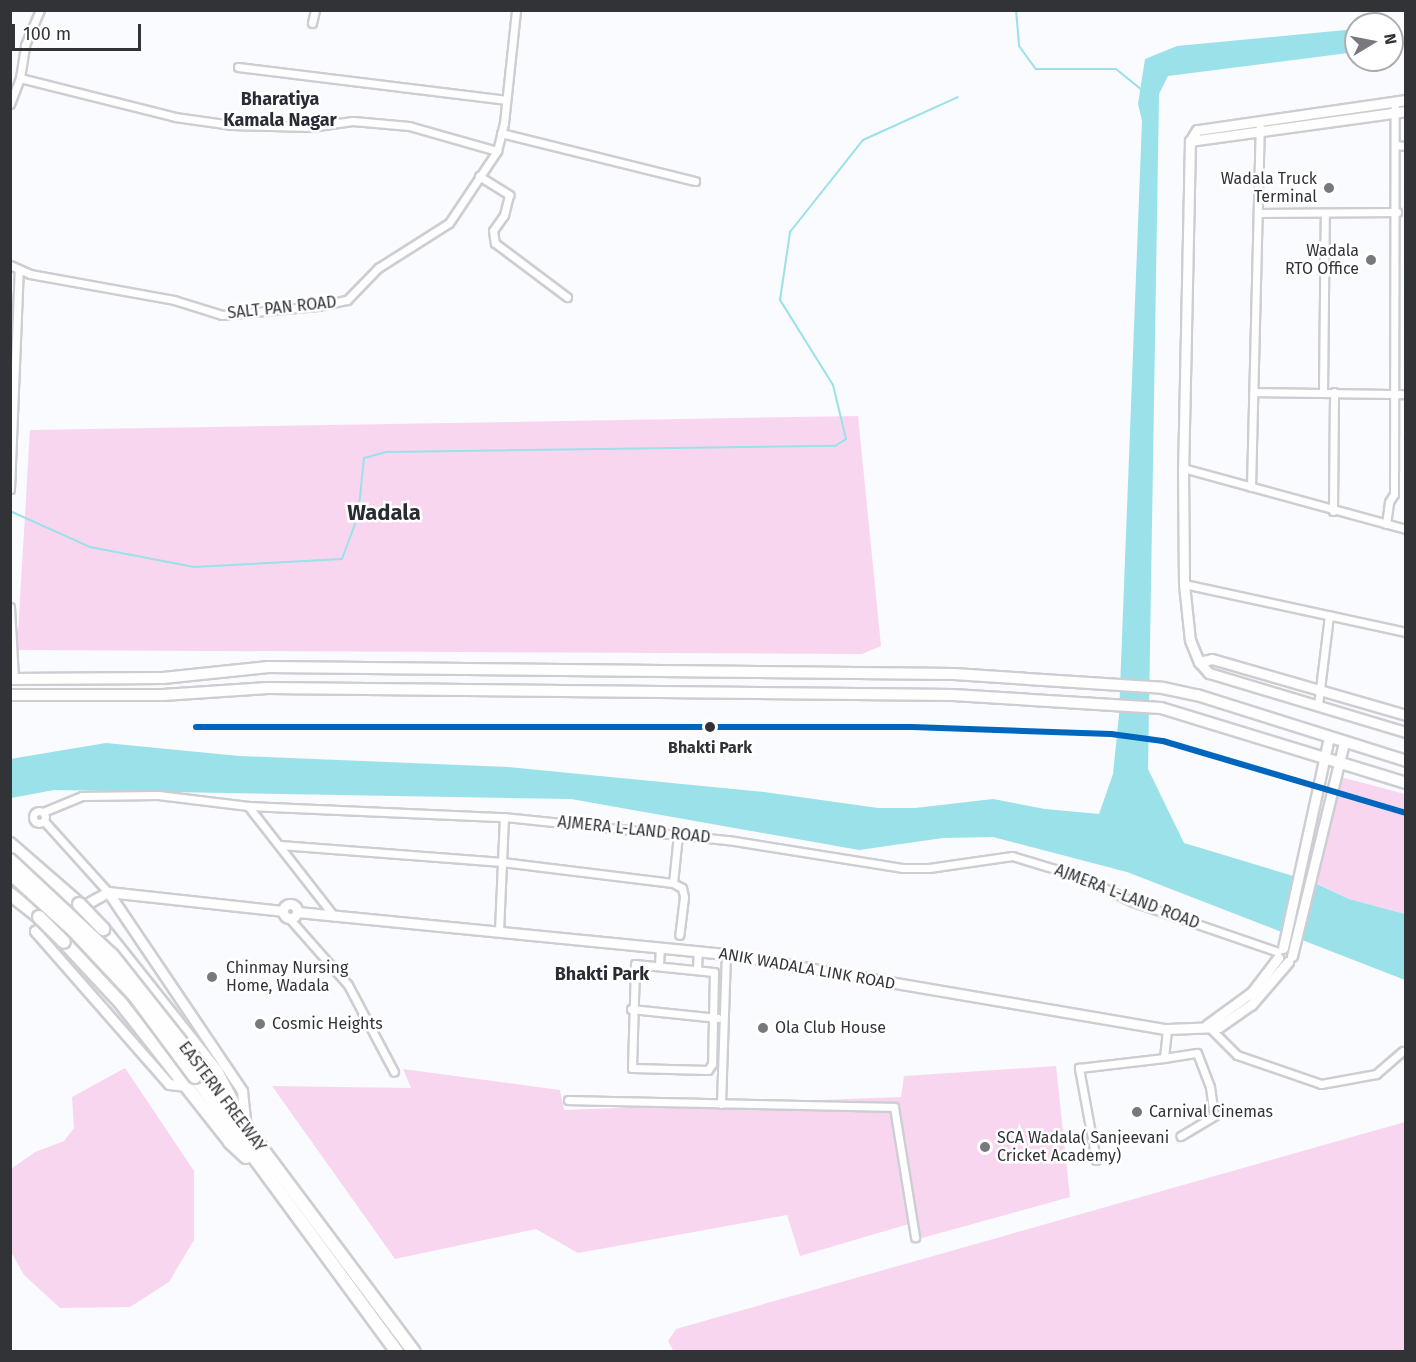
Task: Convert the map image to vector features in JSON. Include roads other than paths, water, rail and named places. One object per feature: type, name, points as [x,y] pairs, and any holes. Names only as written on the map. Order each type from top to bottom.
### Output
[{"type":"highway","points":[[10,844],[80,904],[103,929],[216,1071],[243,1125]]},
{"type":"highway","name":"EASTERN FREEWAY","points":[[10,860],[112,955],[195,1078],[243,1125],[414,1352]]},
{"type":"highway","name":"EASTERN FREEWAY","points":[[10,873],[72,929],[134,995],[397,1352]]},
{"type":"highway","points":[[10,894],[39,917],[195,1078]]},
{"type":"main road","points":[[12,680],[163,678],[268,667],[947,674],[1163,688],[1406,761]]},
{"type":"main road","points":[[163,678],[163,695]]},
{"type":"main road","points":[[95,679],[96,696]]},
{"type":"main road","points":[[10,695],[163,695],[268,688],[812,692],[1116,705],[1161,708],[1406,783]]},
{"type":"street","points":[[10,104],[20,78],[25,45],[40,10]]},
{"type":"street","points":[[312,23],[315,10]]},
{"type":"street","name":"SALT PAN ROAD","points":[[10,265],[94,287],[174,300],[222,315],[318,306],[347,300],[378,268],[449,223],[497,151],[516,10]]},
{"type":"street","points":[[238,67],[505,100]]},
{"type":"street","points":[[20,78],[175,117],[231,125],[310,127],[353,120],[409,126],[497,151]]},
{"type":"street","points":[[1406,100],[1197,130],[1190,141],[1183,468],[1184,584],[1190,640],[1199,662],[1209,673],[1406,732]]},
{"type":"street","points":[[1386,524],[1389,502],[1394,494],[1396,145],[1401,111],[1395,102]]},
{"type":"street","points":[[1190,141],[1401,111]]},
{"type":"street","points":[[1251,487],[1260,121]]},
{"type":"street","points":[[501,133],[695,181]]},
{"type":"street","points":[[1396,145],[1406,146]]},
{"type":"street","points":[[479,176],[509,195],[504,215],[493,231],[495,243],[567,297]]},
{"type":"street","points":[[1397,193],[1406,193]]},
{"type":"street","points":[[1258,213],[1397,212]]},
{"type":"street","points":[[1323,392],[1325,213]]},
{"type":"street","points":[[10,489],[19,269]]},
{"type":"street","points":[[1254,392],[1406,394]]},
{"type":"street","points":[[1333,511],[1334,393]]},
{"type":"street","points":[[1183,468],[1333,511],[1406,529]]},
{"type":"street","points":[[1184,584],[1406,632]]},
{"type":"street","points":[[10,607],[12,680]]},
{"type":"street","points":[[1318,705],[1322,692],[1329,616]]},
{"type":"street","points":[[1199,662],[1212,659],[1406,715]]},
{"type":"street","points":[[1329,737],[1280,952],[1252,992],[1206,1026],[1237,1055],[1321,1084],[1376,1074],[1402,1051]]},
{"type":"street","points":[[1280,952],[1290,959],[1297,942],[1311,873],[1344,742]]},
{"type":"street","name":"AJMERA L-LAND ROAD","points":[[43,812],[82,796],[108,793],[248,806],[504,817],[678,835],[902,868],[929,868],[1012,856],[1081,877],[1133,903],[1280,952]]},
{"type":"street","points":[[248,806],[334,916]]},
{"type":"street","points":[[44,821],[38,823],[33,817],[38,811],[43,812],[44,821],[108,892],[242,1091],[243,1125]]},
{"type":"street","points":[[499,931],[504,817]]},
{"type":"street","points":[[673,883],[678,835]]},
{"type":"street","points":[[280,845],[502,862],[673,883],[684,892],[679,935]]},
{"type":"street","points":[[108,892],[35,931],[170,1084],[195,1078]]},
{"type":"street","name":"ANIK WADALA LINK ROAD","points":[[108,892],[289,914],[499,931],[726,954],[1167,1029],[1219,1027],[1251,1005],[1290,959]]},
{"type":"street","points":[[289,914],[348,985],[394,1072]]},
{"type":"street","points":[[659,965],[660,947]]},
{"type":"street","points":[[697,968],[698,951]]},
{"type":"street","points":[[721,1104],[726,954]]},
{"type":"street","points":[[639,963],[697,968],[711,969],[716,975],[712,1064],[708,1070],[635,1070],[630,1063],[633,967],[639,963]]},
{"type":"street","points":[[631,1010],[724,1018]]},
{"type":"street","points":[[1164,1058],[1167,1029]]},
{"type":"street","points":[[1096,1160],[1079,1068],[1197,1053],[1210,1087],[1214,1116],[1181,1136]]},
{"type":"street","points":[[568,1100],[894,1107],[915,1237]]},
{"type":"water","points":[[1344,30],[1344,54],[1168,76],[1159,94],[1148,769],[1184,843],[1313,882],[1349,899],[1405,914],[1405,980],[1127,872],[993,837],[943,838],[859,850],[571,799],[54,790],[11,798],[10,759],[106,743],[239,756],[508,767],[764,792],[878,808],[915,808],[993,799],[1045,809],[1099,814],[1113,774],[1119,715],[1142,121],[1138,104],[1145,59],[1177,46]]},
{"type":"waterway","points":[[1016,10],[1019,46],[1036,69],[1116,69],[1141,89]]},
{"type":"waterway","points":[[10,511],[90,547],[194,567],[342,559],[358,516],[364,458],[387,452],[835,446],[846,439],[833,385],[780,300],[790,232],[863,140],[958,97]]},
{"type":"place","name":"Wadala Truck Terminal","points":[[1329,188]]},
{"type":"place","name":"Wadala RTO Office","points":[[1371,260]]},
{"type":"place","name":"Bhakti Park","points":[[710,727]]},
{"type":"place","name":"Chinmay Nursing Home, Wadala","points":[[212,977]]},
{"type":"place","name":"Cosmic Heights","points":[[260,1024]]},
{"type":"place","name":"Ola Club House","points":[[763,1028]]},
{"type":"place","name":"Carnival Cinemas","points":[[1137,1112]]},
{"type":"place","name":"SCA Wadala( Sanjeevani Cricket Academy)","points":[[985,1147]]},
{"type":"district","name":"Bharatiya Kamala Nagar","points":[[280,110]]},
{"type":"district","name":"Wadala","points":[[384,513]]},
{"type":"district","name":"Bhakti Park","points":[[602,974]]}]
